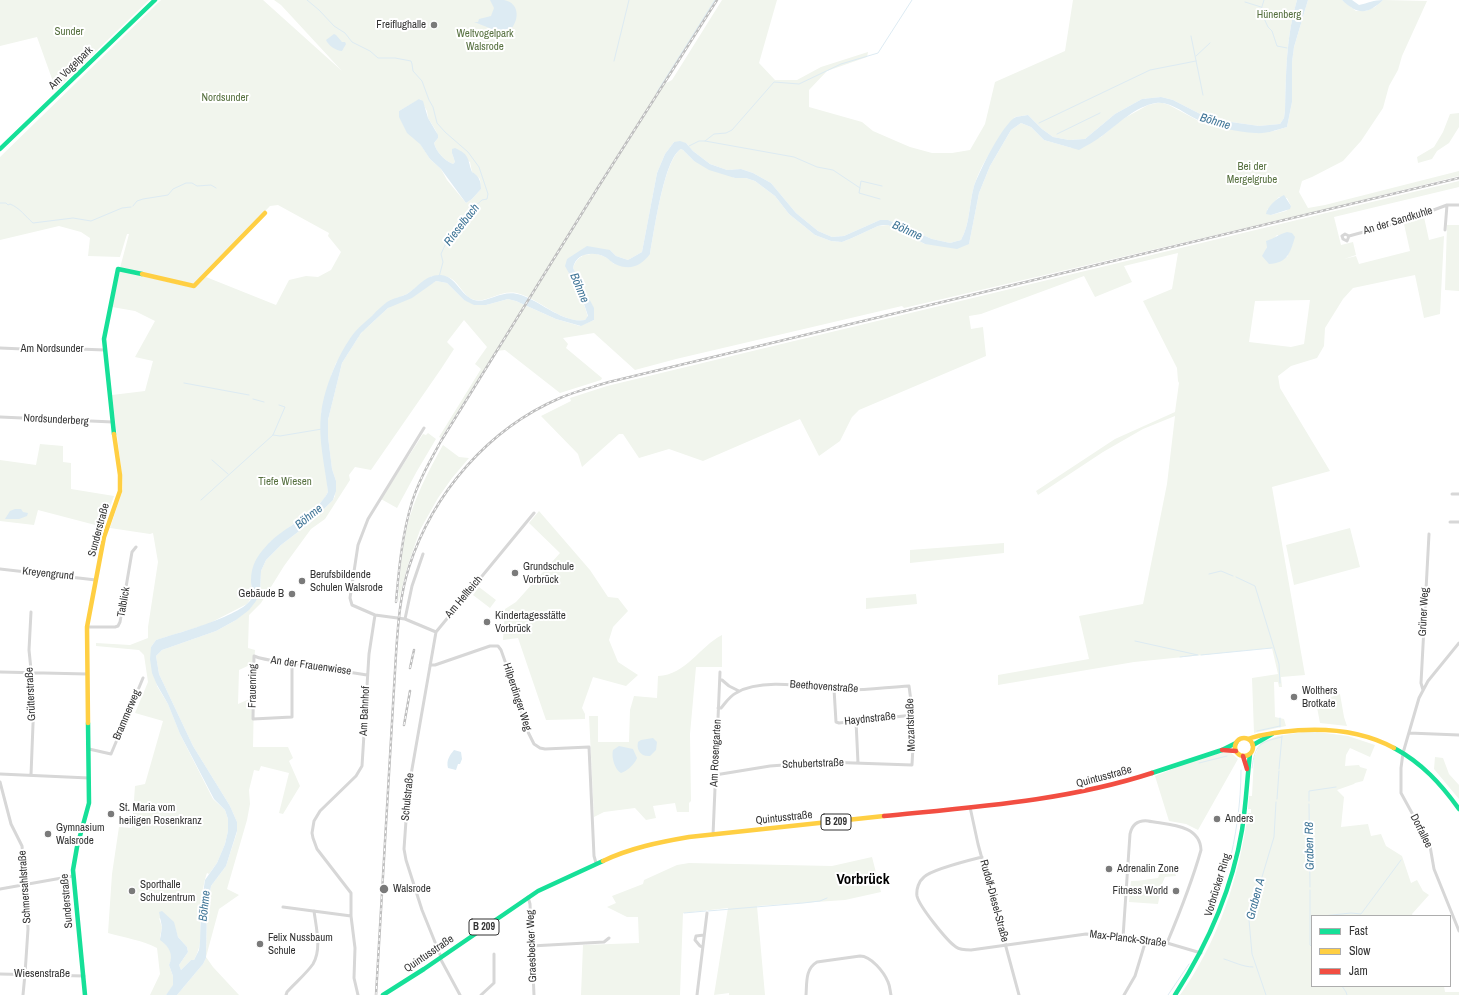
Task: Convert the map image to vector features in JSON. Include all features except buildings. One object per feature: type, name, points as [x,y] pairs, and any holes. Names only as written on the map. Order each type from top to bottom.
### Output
[{"type":"main road","name":"Am Vogelpark","points":[[0,149],[155,0]]},
{"type":"main road","name":"Sunderstraße","points":[[85,995],[74,864],[89,803],[90,778],[87,627],[104,537],[120,487],[105,350],[105,331],[118,269],[194,286],[265,213]]},
{"type":"main road","name":"B 209","points":[[1253,745],[1272,734],[1291,730],[1315,729],[1345,731],[1376,739],[1403,753],[1419,764],[1459,809]]},
{"type":"main road","name":"B 209","points":[[1236,743],[1242,738],[1248,739],[1266,733],[1272,734]]},
{"type":"main road","points":[[1236,743],[1236,751],[1243,756],[1250,754],[1253,750],[1253,745],[1248,739]]},
{"type":"main road","name":"Quintusstraße","points":[[383,995],[441,958],[528,897],[596,863],[623,852],[663,841],[1044,799],[1097,789],[1122,782],[1222,750],[1236,743]]},
{"type":"main road","name":"Quintusstraße","points":[[1222,750],[1236,751]]},
{"type":"main road","name":"Vorbrücker Ring","points":[[1175,995],[1189,975],[1201,953],[1222,905],[1236,859],[1245,811],[1247,770],[1250,754]]},
{"type":"main road","name":"Vorbrücker Ring","points":[[1243,756],[1247,770]]},
{"type":"street","points":[[1445,230],[1447,205],[1459,205]]},
{"type":"street","name":"An der Sandkuhle","points":[[1349,236],[1404,221],[1447,205]]},
{"type":"street","name":"Am Nordsunder","points":[[0,348],[105,350]]},
{"type":"street","name":"Nordsunderberg","points":[[0,417],[112,422]]},
{"type":"street","points":[[424,428],[368,519],[358,545],[350,602],[355,606],[375,615],[405,619],[436,632]]},
{"type":"street","points":[[1452,494],[1459,494]]},
{"type":"street","name":"Am Hellteich","points":[[436,632],[534,513]]},
{"type":"street","points":[[1450,522],[1459,522]]},
{"type":"street","name":"Grüner Weg","points":[[1423,690],[1420,683],[1429,534]]},
{"type":"street","name":"Talblick","points":[[87,627],[118,626],[120,622],[132,552],[136,546]]},
{"type":"street","points":[[405,619],[412,586],[423,554]]},
{"type":"street","name":"Kreyengrund","points":[[0,569],[96,580]]},
{"type":"street","name":"Grütterstraße","points":[[31,612],[29,650],[30,673],[34,699],[31,775]]},
{"type":"street","name":"Am Bahnhof","points":[[358,995],[354,978],[355,948],[350,892],[317,849],[313,838],[313,825],[320,811],[361,770],[363,762],[367,675],[375,615]]},
{"type":"street","name":"Schulstraße","points":[[436,632],[408,792],[404,849],[422,910],[441,958],[460,995]]},
{"type":"street","points":[[1423,690],[1459,643]]},
{"type":"street","name":"Hilperdinger Weg","points":[[430,665],[435,665],[490,646],[498,646],[501,650],[511,678],[525,724],[534,744],[537,747],[545,748],[589,747],[594,856],[596,863]]},
{"type":"street","name":"An der Frauenwiese","points":[[254,656],[264,660],[367,675]]},
{"type":"street","name":"Frauenring","points":[[254,656],[253,719],[292,717],[292,664]]},
{"type":"street","points":[[0,672],[87,674]]},
{"type":"street","name":"Am Rosengarten","points":[[713,835],[720,672]]},
{"type":"street","name":"Brammerweg","points":[[89,749],[111,754],[143,678]]},
{"type":"street","points":[[720,680],[738,692]]},
{"type":"street","name":"Beethovenstraße","points":[[718,708],[721,708],[730,697],[738,692],[764,685],[777,684],[859,690],[910,686]]},
{"type":"street","name":"Mozartstraße","points":[[910,686],[914,738],[912,765]]},
{"type":"street","name":"Haydnstraße","points":[[834,689],[835,720],[839,723],[913,715]]},
{"type":"street","name":"Dorfallee","points":[[1423,690],[1416,707],[1403,753],[1401,768],[1401,794],[1430,846],[1434,869],[1459,931]]},
{"type":"street","points":[[856,721],[858,763]]},
{"type":"street","points":[[1409,732],[1459,735]]},
{"type":"street","name":"Schubertstraße","points":[[715,775],[790,764],[825,762],[912,765]]},
{"type":"street","points":[[0,774],[90,778]]},
{"type":"street","name":"Schmersahlstraße","points":[[0,782],[11,824],[22,846],[26,884],[28,929],[23,995]]},
{"type":"street","name":"Rudolf-Diesel-Straße","points":[[970,807],[1019,995]]},
{"type":"street","points":[[1123,937],[1130,834],[1136,824],[1139,822],[1148,821],[1191,831],[1198,838],[1201,846],[1193,878],[1182,908],[1166,943]]},
{"type":"street","name":"Max-Planck-Straße","points":[[982,857],[928,873],[921,880],[917,889],[917,896],[921,906],[951,942],[957,947],[971,950],[1086,934],[1166,943],[1201,953]]},
{"type":"street","points":[[0,889],[74,876]]},
{"type":"street","name":"Graesbecker Weg","points":[[528,897],[530,904],[534,995]]},
{"type":"street","points":[[283,907],[351,916]]},
{"type":"street","points":[[286,995],[287,992],[310,968],[316,956],[317,943],[314,911]]},
{"type":"street","points":[[697,995],[707,913]]},
{"type":"street","points":[[702,947],[695,940],[696,936],[704,935]]},
{"type":"street","points":[[531,946],[604,942],[609,938]]},
{"type":"street","points":[[1124,995],[1135,976],[1146,940]]},
{"type":"street","points":[[480,995],[494,983],[494,954]]},
{"type":"street","points":[[806,995],[808,973],[817,962],[860,956],[865,956],[870,959],[888,980],[891,995]]},
{"type":"street","name":"Wiesenstraße","points":[[0,974],[84,976]]},
{"type":"green space","name":"Sunder","points":[[0,0],[149,0],[56,90],[37,37],[0,46]]},
{"type":"green space","points":[[161,0],[263,0],[342,71],[281,5],[274,0],[716,0],[662,85],[672,80],[722,0],[777,0],[759,63],[775,80],[797,80],[821,67],[868,52],[867,57],[827,71],[809,90],[809,107],[862,122],[873,131],[910,147],[932,153],[952,153],[970,150],[985,124],[995,82],[1065,51],[1073,0],[1297,0],[1293,14],[1289,41],[1286,69],[1285,111],[1284,118],[1280,124],[1259,126],[1204,116],[1173,100],[1161,97],[1142,99],[1115,114],[1085,139],[1069,140],[1053,137],[1042,129],[1028,115],[1015,117],[992,150],[977,176],[972,193],[966,227],[961,240],[950,243],[932,239],[888,220],[880,220],[844,236],[832,237],[818,231],[796,213],[771,183],[753,173],[741,169],[727,170],[710,164],[693,151],[686,143],[674,142],[665,154],[657,173],[642,252],[628,260],[616,256],[610,250],[567,259],[569,274],[581,295],[588,317],[585,320],[577,320],[560,315],[520,294],[507,293],[480,300],[471,299],[457,283],[448,277],[441,276],[432,276],[407,294],[388,302],[336,363],[331,376],[321,413],[328,492],[324,499],[270,542],[251,580],[252,597],[247,604],[208,624],[156,640],[151,647],[157,686],[168,704],[180,734],[213,799],[225,810],[228,819],[228,831],[225,844],[217,863],[209,874],[207,873],[204,883],[200,920],[200,945],[194,960],[191,960],[181,970],[179,965],[188,952],[187,947],[178,937],[176,931],[159,918],[162,927],[160,937],[170,950],[172,957],[169,965],[173,976],[174,985],[166,995],[150,995],[160,974],[157,948],[139,941],[108,933],[112,874],[119,827],[132,828],[135,786],[145,784],[163,721],[135,713],[148,682],[144,655],[139,650],[96,646],[96,643],[130,645],[148,638],[148,627],[158,562],[153,533],[150,534],[110,528],[123,489],[112,395],[145,391],[153,361],[135,357],[155,321],[135,311],[112,307],[120,271],[194,288],[206,277],[276,305],[289,280],[306,276],[318,277],[331,270],[341,252],[328,236],[329,233],[278,205],[270,206],[194,284],[120,268],[129,234],[127,234],[120,257],[88,256],[90,238],[81,232],[59,226],[0,240],[0,157]],"holes":[[[420,99],[427,111],[428,118],[436,131],[438,138],[434,143],[439,153],[453,164],[455,162],[452,153],[470,162],[472,172],[480,179],[481,189],[466,203],[447,180],[441,169],[430,159],[399,111]]]},
{"type":"green space","name":"Bei der Mergelgrube","points":[[1308,0],[1342,0],[1356,11],[1366,11],[1375,7],[1383,0],[1427,1],[1402,56],[1398,70],[1389,86],[1383,108],[1361,141],[1343,161],[1302,181],[1299,192],[1308,208],[1459,171],[1459,176],[1326,209],[904,308],[902,306],[635,370],[594,333],[563,338],[568,344],[566,348],[602,378],[601,380],[560,393],[505,350],[496,351],[441,438],[439,437],[481,369],[475,364],[487,347],[464,320],[447,342],[454,349],[371,470],[355,467],[349,475],[350,480],[325,519],[311,529],[284,566],[261,603],[249,615],[248,648],[255,650],[254,663],[239,670],[238,704],[254,697],[253,747],[288,747],[293,758],[289,761],[300,786],[283,814],[279,813],[289,773],[261,766],[259,771],[254,770],[249,790],[250,804],[247,820],[227,889],[239,895],[219,909],[206,957],[207,907],[211,886],[226,866],[237,832],[237,822],[230,806],[193,746],[159,674],[156,656],[162,650],[216,631],[236,620],[260,592],[261,571],[266,560],[281,545],[311,522],[333,500],[335,496],[336,481],[332,469],[328,437],[328,420],[342,363],[361,333],[388,308],[436,281],[447,283],[464,300],[486,305],[508,299],[516,301],[556,319],[580,326],[594,320],[573,268],[575,263],[582,256],[587,254],[597,254],[608,258],[614,264],[650,254],[665,181],[675,156],[681,149],[694,161],[735,178],[746,178],[755,181],[775,196],[789,214],[815,235],[831,241],[842,242],[878,226],[888,225],[925,244],[969,244],[979,193],[990,166],[1011,130],[1021,123],[1031,127],[1044,140],[1072,148],[1101,137],[1121,120],[1148,105],[1163,103],[1210,125],[1256,133],[1274,131],[1287,127],[1292,102],[1292,62],[1294,47]],"holes":[[[1279,197],[1287,198],[1291,206],[1286,211],[1271,215],[1267,210]]]},
{"type":"green space","points":[[1459,113],[1459,127],[1449,143],[1437,151],[1432,159],[1418,163],[1417,157],[1434,147],[1443,132],[1450,114]]},
{"type":"green space","points":[[1459,181],[1459,187],[1334,217],[1341,245],[1353,242],[1356,255],[1344,259],[1356,256],[1359,264],[1410,251],[1404,224],[1424,217],[1429,240],[1444,236],[1440,314],[1424,318],[1415,275],[1353,288],[1343,299],[1325,328],[1324,346],[1317,358],[1291,366],[1278,376],[1280,388],[1330,471],[1272,487],[1305,675],[1281,677],[1282,687],[1279,687],[1278,682],[1274,682],[1275,717],[1284,719],[1286,726],[1254,733],[1252,678],[1278,674],[1272,648],[1134,662],[998,685],[998,675],[1089,659],[1079,616],[1143,604],[1167,484],[1175,416],[1143,429],[1103,452],[1038,495],[1036,491],[1115,439],[1175,412],[1179,383],[1177,368],[1143,301],[1172,289],[1178,253],[1124,266],[1132,282],[1095,297],[1084,276],[981,314],[969,316],[971,329],[983,327],[986,356],[859,410],[852,417],[840,441],[819,456],[800,419],[703,461],[669,449],[639,458],[623,434],[619,434],[582,467],[578,454],[541,416],[571,401],[570,398],[607,386]],"holes":[[[1277,235],[1293,243],[1287,257],[1263,256],[1267,247]],[[1310,300],[1304,344],[1291,347],[1249,342],[1255,301]]]},
{"type":"green space","points":[[1447,225],[1459,225],[1459,291],[1445,290]]},
{"type":"green space","points":[[428,433],[436,439],[397,508],[381,499],[423,434],[426,435]]},
{"type":"green space","points":[[40,444],[63,446],[63,462],[71,463],[71,489],[114,496],[103,527],[38,510],[34,525],[0,521],[0,460],[36,465]]},
{"type":"green space","points":[[443,445],[459,457],[469,458],[438,498],[420,530],[407,568],[398,603],[403,546],[410,516],[422,484]]},
{"type":"green space","points":[[539,511],[590,570],[608,597],[618,598],[628,611],[613,627],[609,640],[618,662],[638,675],[626,686],[593,677],[582,708],[585,714],[585,719],[546,720],[518,638],[503,640],[505,609],[516,602],[560,553],[529,523]]},
{"type":"green space","points":[[1350,528],[1360,567],[1294,585],[1286,545]]},
{"type":"green space","points":[[1004,543],[1004,553],[910,563],[910,550]]},
{"type":"green space","points":[[479,587],[496,600],[490,608],[473,595]]},
{"type":"green space","points":[[916,594],[917,604],[866,609],[866,598]]},
{"type":"green space","points":[[722,635],[722,667],[696,667],[690,734],[691,801],[689,803],[689,812],[677,812],[675,803],[653,806],[656,818],[646,820],[635,808],[604,812],[594,817],[589,716],[598,716],[598,742],[629,742],[630,710],[634,696],[657,698],[658,676],[677,671]]},
{"type":"green space","points":[[1340,694],[1347,726],[1320,723],[1316,702]]},
{"type":"green space","points":[[1303,732],[1317,732],[1348,736],[1375,745],[1370,757],[1350,748],[1346,755],[1345,766],[1359,765],[1360,767],[1367,769],[1363,781],[1337,790],[1344,797],[1341,827],[1368,824],[1371,836],[1381,834],[1386,846],[1402,856],[1411,883],[1417,880],[1423,891],[1429,895],[1412,915],[1311,915],[1311,987],[1444,987],[1445,992],[1459,992],[1459,995],[1180,995],[1193,975],[1216,931],[1233,885],[1248,813],[1251,813],[1251,809],[1248,809],[1249,796],[1252,796],[1254,758],[1262,742],[1278,736]]},
{"type":"green space","points":[[1230,752],[1238,759],[1198,830],[1186,824],[1169,821],[1155,776],[1211,755]]},
{"type":"green space","points":[[1435,757],[1443,758],[1449,774],[1459,785],[1459,799],[1434,769]]},
{"type":"green space","points":[[872,857],[881,892],[845,900],[757,906],[765,995],[729,995],[729,993],[714,995],[728,908],[683,913],[680,995],[581,995],[583,945],[639,943],[638,917],[627,917],[607,907],[616,903],[612,896],[643,884],[644,880],[677,865],[689,863],[832,866]]},
{"type":"green space","points":[[1162,867],[1174,870],[1176,876],[1165,877],[1158,904],[1129,902],[1131,881],[1158,878]]},
{"type":"green space","points":[[206,958],[239,995],[177,995],[203,964]]},
{"type":"water","points":[[490,0],[504,0],[516,8],[517,13],[515,22],[509,31],[492,29],[474,22],[478,22],[479,19],[491,16],[494,8]]},
{"type":"water","name":"Böhme","points":[[1297,0],[1308,0],[1294,47],[1292,62],[1292,102],[1287,127],[1263,133],[1233,130],[1204,123],[1173,106],[1156,103],[1134,112],[1102,136],[1079,150],[1044,140],[1031,127],[1021,123],[1011,130],[990,166],[979,193],[969,244],[957,249],[925,244],[888,225],[878,226],[842,242],[831,241],[815,235],[789,214],[775,196],[755,181],[746,178],[735,178],[709,170],[694,161],[681,149],[675,155],[665,181],[650,254],[647,258],[635,266],[626,267],[620,266],[600,255],[590,254],[581,256],[575,263],[573,268],[594,308],[594,320],[581,326],[556,319],[516,301],[508,299],[486,305],[474,305],[464,300],[447,283],[436,281],[412,298],[388,308],[361,333],[342,363],[328,420],[328,437],[332,469],[336,481],[336,491],[333,500],[311,522],[281,545],[266,560],[261,571],[260,592],[256,601],[249,610],[236,620],[216,631],[162,650],[156,656],[159,674],[193,746],[230,806],[237,822],[237,831],[226,866],[211,886],[207,907],[206,958],[203,964],[177,995],[166,995],[173,985],[173,976],[169,965],[171,958],[170,951],[160,940],[162,927],[159,912],[162,911],[174,922],[178,937],[187,947],[188,952],[179,965],[181,970],[191,960],[194,960],[199,950],[201,907],[205,880],[217,863],[225,844],[228,831],[228,819],[225,810],[214,799],[180,734],[168,704],[157,685],[152,673],[150,659],[151,647],[156,640],[209,623],[224,617],[247,604],[252,597],[251,575],[255,561],[268,544],[308,514],[323,500],[328,492],[320,434],[321,414],[325,393],[337,361],[348,341],[354,333],[381,307],[389,301],[407,294],[427,279],[436,275],[441,275],[446,276],[455,282],[469,298],[474,300],[485,300],[508,293],[514,293],[528,298],[569,319],[585,320],[588,316],[581,295],[565,266],[567,259],[587,246],[610,250],[616,256],[628,260],[642,252],[657,173],[665,154],[674,142],[680,141],[686,143],[693,151],[710,164],[727,170],[741,169],[753,173],[771,183],[796,213],[818,231],[832,237],[844,236],[880,220],[888,220],[932,239],[950,243],[961,240],[966,227],[972,193],[977,179],[998,138],[1016,117],[1028,115],[1042,129],[1053,137],[1069,140],[1085,139],[1115,114],[1142,99],[1161,97],[1173,100],[1204,116],[1259,126],[1280,124],[1284,118],[1285,111],[1286,69],[1289,41],[1293,14]]},
{"type":"water","points":[[1342,0],[1352,0],[1359,5],[1383,0],[1367,11],[1358,11]]},
{"type":"water","points":[[334,34],[346,44],[342,51],[332,47],[326,40]]},
{"type":"water","points":[[419,99],[423,101],[428,118],[438,135],[438,138],[434,143],[439,153],[453,164],[455,162],[452,149],[455,148],[460,150],[466,155],[472,172],[479,179],[481,189],[466,203],[441,169],[430,159],[420,144],[407,133],[399,117],[399,111]]},
{"type":"water","points":[[1284,195],[1291,206],[1290,209],[1271,215],[1266,214],[1268,208],[1278,198]]},
{"type":"water","points":[[1287,232],[1292,233],[1295,237],[1289,253],[1284,260],[1269,264],[1262,256],[1267,247],[1266,241]]},
{"type":"water","points":[[21,509],[23,512],[28,513],[27,516],[19,519],[5,519],[10,511]]},
{"type":"water","points":[[653,738],[657,742],[656,750],[650,756],[642,754],[638,748],[638,742]]},
{"type":"water","points":[[619,746],[633,749],[637,758],[626,771],[621,773],[615,766],[613,756],[613,750]]},
{"type":"water","points":[[454,750],[461,752],[462,759],[456,770],[448,768],[449,758]]},
{"type":"waterway","name":"Rieselbach","points":[[307,0],[334,26],[345,33],[352,42],[370,51],[378,58],[395,58],[411,61],[413,71],[422,81],[433,107],[437,123],[468,152],[479,167],[488,194],[487,199],[482,200],[473,208],[446,243],[441,254],[443,262],[439,277]]},
{"type":"waterway","points":[[614,61],[629,0]]},
{"type":"waterway","points":[[657,92],[715,0]]},
{"type":"waterway","points":[[705,141],[714,134],[726,133],[732,130],[774,82],[799,84],[841,64],[878,53],[912,0]]},
{"type":"waterway","points":[[1264,0],[1260,13],[1272,31],[1277,46],[1287,48]]},
{"type":"waterway","points":[[1245,2],[1261,7]]},
{"type":"waterway","points":[[1191,36],[1203,95]]},
{"type":"waterway","points":[[1196,56],[1210,43]]},
{"type":"waterway","points":[[1039,123],[1150,70],[1196,61]]},
{"type":"waterway","points":[[1057,134],[1100,113]]},
{"type":"waterway","points":[[689,146],[699,141],[705,141],[794,157],[817,167],[833,170],[860,188]]},
{"type":"waterway","points":[[880,199],[859,193],[861,181],[882,186]]},
{"type":"waterway","points":[[133,206],[137,201],[143,199],[168,195],[173,189],[186,183],[192,183],[197,186],[211,185],[216,188]]},
{"type":"waterway","points":[[0,203],[6,203],[14,206],[33,223],[73,218],[91,221],[122,208],[131,207]]},
{"type":"waterway","points":[[184,383],[249,395]]},
{"type":"waterway","points":[[253,399],[264,402]]},
{"type":"waterway","points":[[201,500],[273,435],[285,407],[279,405]]},
{"type":"waterway","points":[[273,435],[280,436],[322,429]]},
{"type":"waterway","points":[[212,460],[228,474]]},
{"type":"waterway","name":"Graben A","points":[[1209,574],[1221,571],[1233,576]]},
{"type":"waterway","name":"Graben A","points":[[1236,577],[1255,586],[1279,664],[1280,683]]},
{"type":"waterway","points":[[1135,641],[1198,655]]},
{"type":"waterway","points":[[1201,655],[1272,648]]},
{"type":"waterway","points":[[1180,657],[1197,655]]},
{"type":"waterway","name":"Graben A","points":[[1280,718],[1280,727]]},
{"type":"waterway","points":[[1257,731],[1280,726]]},
{"type":"waterway","name":"Graben A","points":[[1279,769],[1282,736]]},
{"type":"waterway","points":[[1252,768],[1257,749],[1263,743],[1282,737]]},
{"type":"waterway","points":[[1199,763],[1227,756]]},
{"type":"waterway","points":[[1228,869],[1238,820],[1241,770]]},
{"type":"waterway","name":"Graben A","points":[[1277,799],[1279,771]]},
{"type":"waterway","name":"Graben R8","points":[[1309,801],[1309,791],[1336,787]]},
{"type":"waterway","name":"Graben A","points":[[1266,995],[1252,954],[1249,920],[1274,837],[1276,802]]},
{"type":"waterway","name":"Graben R8","points":[[1309,804],[1310,887]]},
{"type":"waterway","points":[[1332,915],[1351,913],[1361,914],[1401,860]]},
{"type":"waterway","name":"Graben R8","points":[[1310,890],[1311,946]]},
{"type":"waterway","points":[[708,911],[803,903],[820,901],[827,898]]},
{"type":"waterway","points":[[684,913],[706,911]]},
{"type":"waterway","points":[[1224,959],[1253,967]]},
{"type":"waterway","points":[[1168,995],[1189,964]]},
{"type":"waterway","name":"Graben R8","points":[[1343,987],[1347,995]]},
{"type":"railway","points":[[396,602],[401,552],[406,527],[412,502],[421,478],[441,441],[597,189],[717,0]]},
{"type":"railway","points":[[376,995],[397,643],[403,588],[419,540],[448,489],[466,466],[509,427],[534,411],[560,398],[609,382],[1459,178]]},
{"type":"railway","points":[[410,668],[414,650]]},
{"type":"railway","points":[[404,725],[410,691]]},
{"type":"traffic: fast","points":[[0,149],[155,0]]},
{"type":"traffic: fast","points":[[114,434],[104,339],[118,269],[142,274]]},
{"type":"traffic: fast","points":[[85,995],[73,870],[77,847],[89,803],[88,723]]},
{"type":"traffic: fast","points":[[1253,745],[1272,734]]},
{"type":"traffic: fast","points":[[1152,773],[1222,750],[1236,743]]},
{"type":"traffic: fast","points":[[1394,748],[1422,767],[1445,791],[1459,809]]},
{"type":"traffic: fast","points":[[1175,995],[1208,936],[1232,874],[1238,852],[1245,811],[1250,754]]},
{"type":"traffic: fast","points":[[383,995],[424,969],[538,891],[603,861]]},
{"type":"traffic: slow","points":[[142,274],[194,286],[265,213]]},
{"type":"traffic: slow","points":[[88,723],[87,627],[104,537],[120,491],[120,475],[114,434]]},
{"type":"traffic: slow","points":[[1248,739],[1296,730],[1325,730],[1353,733],[1394,748]]},
{"type":"traffic: slow","points":[[1244,738],[1250,741],[1253,747],[1250,753],[1244,756],[1238,753],[1235,747],[1238,741],[1244,738]]},
{"type":"traffic: slow","points":[[603,861],[634,849],[689,837],[884,816]]},
{"type":"traffic: jam","points":[[1222,750],[1236,751]]},
{"type":"traffic: jam","points":[[1243,756],[1247,769]]},
{"type":"traffic: jam","points":[[884,816],[986,806],[1053,797],[1119,783],[1152,773]]},
{"type":"place","name":"Freiflughalle","points":[[434,25]]},
{"type":"place","name":"Grundschule Vorbrück","points":[[515,573]]},
{"type":"place","name":"Berufsbildende Schulen Walsrode","points":[[302,581]]},
{"type":"place","name":"Gebäude B","points":[[292,594]]},
{"type":"place","name":"Kindertagesstätte Vorbrück","points":[[487,622]]},
{"type":"place","name":"Wolthers Brotkate","points":[[1294,697]]},
{"type":"place","name":"St. Maria vom heiligen Rosenkranz","points":[[111,814]]},
{"type":"place","name":"Anders","points":[[1217,819]]},
{"type":"place","name":"Gymnasium Walsrode","points":[[48,834]]},
{"type":"place","name":"Adrenalin Zone","points":[[1109,869]]},
{"type":"place","name":"Walsrode","points":[[384,889]]},
{"type":"place","name":"Sporthalle Schulzentrum","points":[[132,891]]},
{"type":"place","name":"Fitness World","points":[[1176,891]]},
{"type":"place","name":"Felix Nussbaum Schule","points":[[260,944]]},
{"type":"district","name":"Vorbrück","points":[[863,880]]},
{"type":"park label","name":"Hünenberg","points":[[1279,15]]},
{"type":"park label","name":"Weltvogelpark Walsrode","points":[[485,40]]},
{"type":"park label","name":"Nordsunder","points":[[225,98]]},
{"type":"park label","name":"Tiefe Wiesen","points":[[285,482]]}]
